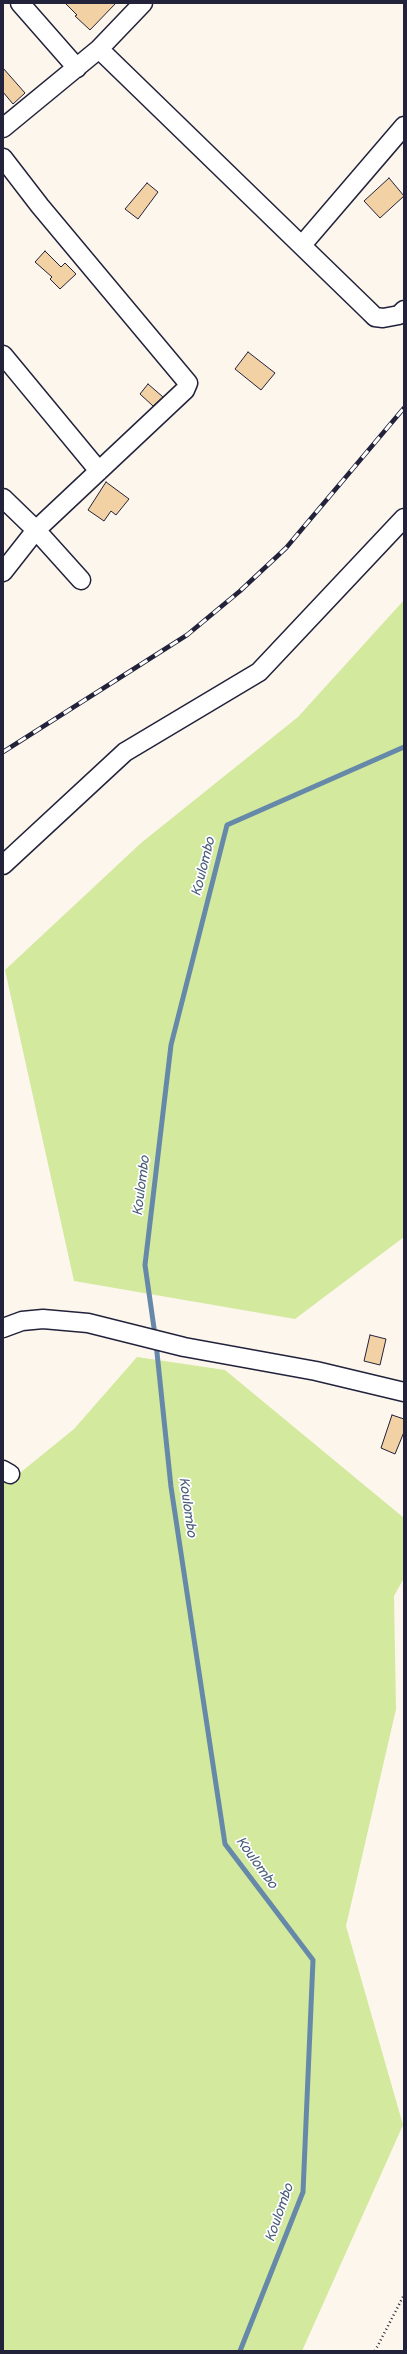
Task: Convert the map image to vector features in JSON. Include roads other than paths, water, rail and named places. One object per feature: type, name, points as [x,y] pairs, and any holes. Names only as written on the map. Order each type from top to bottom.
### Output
[{"type":"street","points":[[20,3],[77,68]]},
{"type":"street","points":[[3,128],[99,49],[142,3]]},
{"type":"street","points":[[99,49],[375,317],[399,315],[404,310]]},
{"type":"street","points":[[302,245],[404,126]]},
{"type":"street","points":[[3,158],[40,206],[188,383],[185,390],[36,530],[3,572]]},
{"type":"street","points":[[3,355],[99,471]]},
{"type":"street","points":[[3,498],[36,530],[81,580]]},
{"type":"street","points":[[3,865],[125,752],[260,672],[404,518]]},
{"type":"street","points":[[3,1328],[22,1321],[43,1319],[88,1323],[184,1346],[316,1370],[404,1392]]},
{"type":"waterway","name":"Koulombo","points":[[155,1335],[145,1265],[171,1045],[227,825],[404,747]]},
{"type":"waterway","name":"Koulombo","points":[[156,1343],[171,1487],[225,1844],[313,1960],[303,2192],[240,2351]]},
{"type":"railway","points":[[3,752],[187,635],[240,591],[286,548],[404,408]]}]
